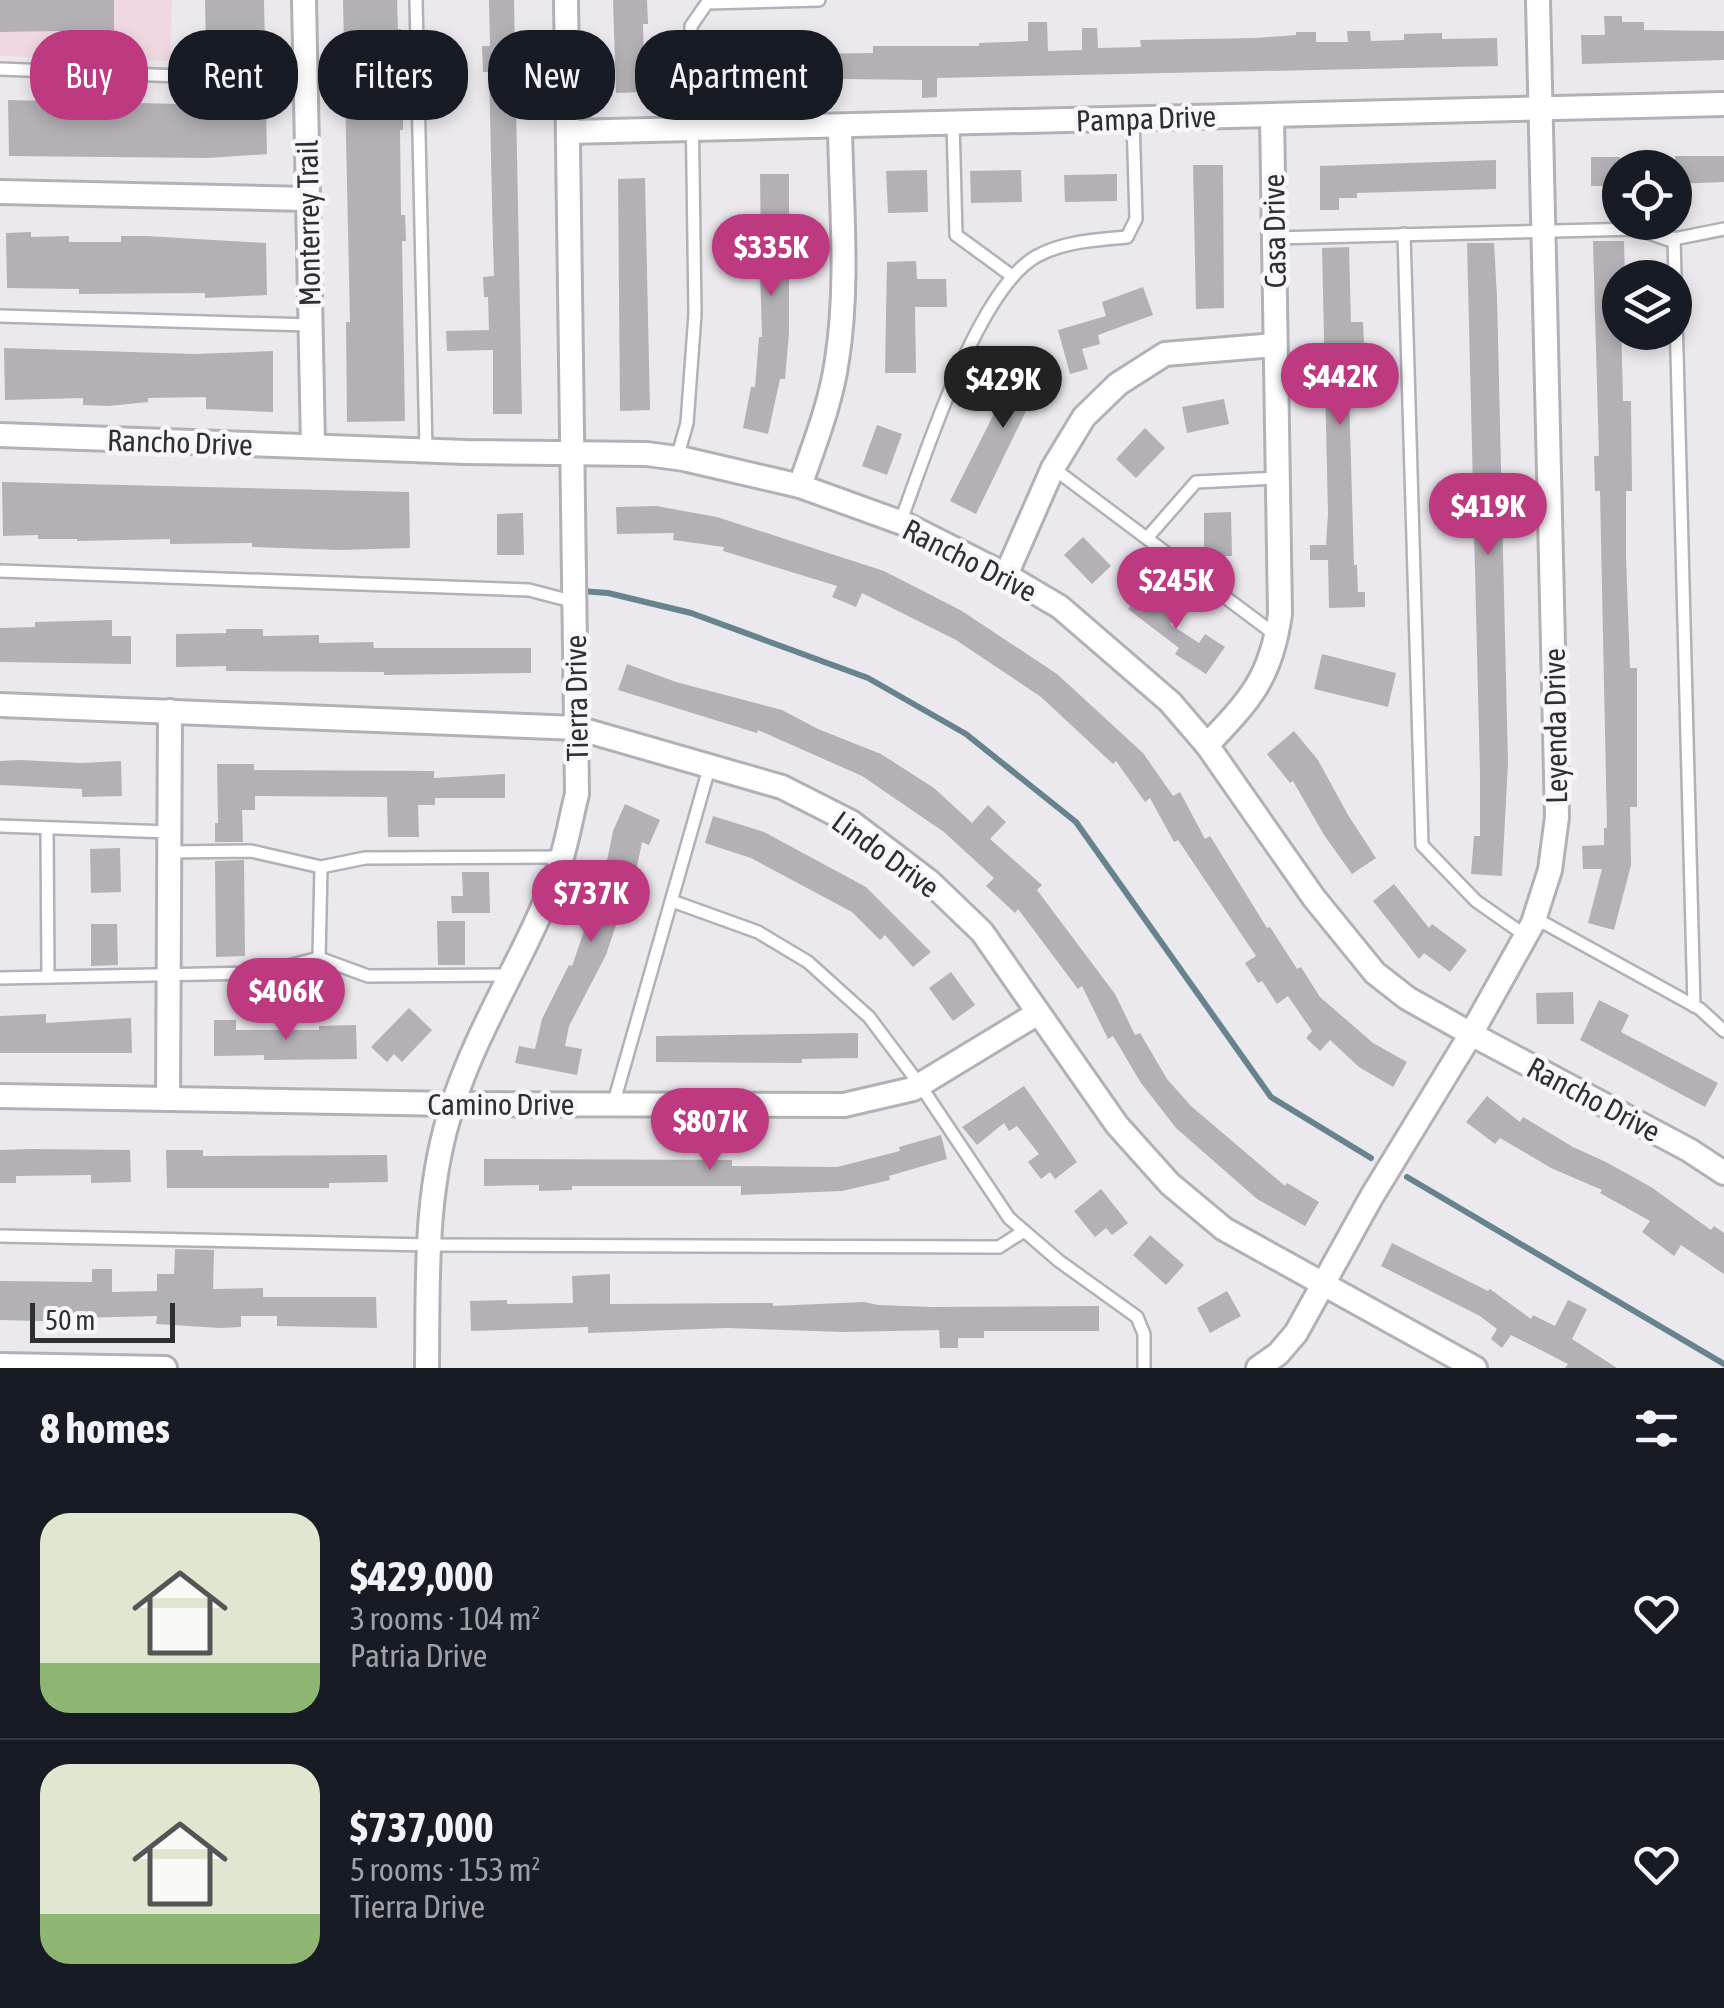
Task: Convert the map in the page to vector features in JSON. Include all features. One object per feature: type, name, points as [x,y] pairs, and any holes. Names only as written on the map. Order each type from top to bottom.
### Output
[{"type":"street","name":"Monterrey Trail","points":[[304,0],[313,446]]},
{"type":"street","name":"Tierra Drive","points":[[427,1368],[429,1245],[436,1169],[453,1104],[557,874],[577,794],[566,0]]},
{"type":"street","name":"Leyenda Drive","points":[[1258,1368],[1278,1354],[1296,1333],[1530,927],[1550,870],[1557,818],[1538,0]]},
{"type":"street","name":"Pampa Drive","points":[[568,132],[1724,104]]},
{"type":"street","name":"Casa Drive","points":[[1207,745],[1250,699],[1272,659],[1280,614],[1272,115]]},
{"type":"street","points":[[800,486],[825,414],[837,362],[842,310],[840,126]]},
{"type":"street","points":[[0,192],[307,199]]},
{"type":"street","points":[[1006,575],[1053,468],[1084,417],[1118,384],[1165,354],[1275,345]]},
{"type":"street","name":"Rancho Drive","points":[[0,436],[677,458],[800,486],[900,522],[1060,607],[1170,702],[1207,745],[1314,898],[1375,973],[1407,998],[1689,1150],[1724,1174]]},
{"type":"street","name":"Lindo Drive","points":[[0,705],[577,728],[782,787],[852,822],[930,882],[982,932],[1117,1125],[1170,1184],[1224,1228],[1475,1368]]},
{"type":"street","points":[[168,1099],[170,711]]},
{"type":"street","name":"Camino Drive","points":[[0,1096],[453,1104],[844,1105],[920,1085],[1038,1012]]},
{"type":"street","points":[[0,1365],[164,1368]]},
{"type":"lane","points":[[416,0],[426,450]]},
{"type":"lane","points":[[677,458],[687,423],[695,314],[691,26],[707,3],[819,0]]},
{"type":"lane","points":[[0,69],[305,81]]},
{"type":"lane","points":[[900,522],[970,341],[1012,276],[1035,257],[1071,242],[1127,237],[1136,219],[1133,118]]},
{"type":"lane","points":[[952,123],[956,235],[1012,276]]},
{"type":"lane","points":[[1274,238],[1602,229]]},
{"type":"lane","points":[[1692,235],[1724,229]]},
{"type":"lane","points":[[1404,234],[1422,845],[1476,901],[1694,1006],[1724,1032]]},
{"type":"lane","points":[[1674,240],[1694,1006]]},
{"type":"lane","points":[[0,316],[310,325]]},
{"type":"lane","points":[[1053,468],[1277,636]]},
{"type":"lane","points":[[1147,538],[1196,482],[1278,478]]},
{"type":"lane","points":[[0,571],[497,588],[529,590],[575,602]]},
{"type":"lane","points":[[613,1104],[710,765]]},
{"type":"lane","points":[[0,826],[251,851],[321,867],[365,858],[561,858]]},
{"type":"lane","points":[[47,828],[48,976]]},
{"type":"lane","points":[[319,958],[321,867]]},
{"type":"lane","points":[[672,900],[758,932],[808,962],[869,1017],[1009,1218],[1059,1262],[1137,1316],[1144,1334],[1144,1368]]},
{"type":"lane","points":[[0,978],[260,973],[319,958],[368,976],[509,975]]},
{"type":"lane","points":[[0,1236],[429,1245],[998,1247],[1024,1231]]},
{"type":"shaded area","points":[[0,0],[172,0],[168,61],[148,60],[148,30],[30,30],[30,57],[0,56]]},
{"type":"building","points":[[0,0],[114,0],[114,30],[0,32]]},
{"type":"building","points":[[205,0],[264,0],[265,30],[206,30]]},
{"type":"building","points":[[343,0],[397,0],[401,30],[344,30]]},
{"type":"building","points":[[489,0],[514,0],[515,30],[490,30]]},
{"type":"building","points":[[613,0],[647,0],[648,24],[643,24],[643,30],[635,30],[635,92],[616,93]]},
{"type":"building","points":[[1604,16],[1622,16],[1622,22],[1644,22],[1644,30],[1724,31],[1724,60],[1582,64],[1581,35],[1605,35]]},
{"type":"building","points":[[1028,22],[1047,22],[1048,51],[1082,50],[1082,28],[1097,28],[1098,48],[1141,47],[1140,40],[1255,38],[1296,32],[1316,32],[1316,42],[1348,42],[1347,31],[1370,31],[1371,41],[1404,40],[1404,34],[1442,33],[1442,39],[1497,38],[1498,66],[937,78],[937,97],[922,98],[922,80],[843,79],[843,53],[873,53],[873,46],[979,46],[1028,41]]},
{"type":"building","points":[[482,46],[488,46],[488,72],[483,72]]},
{"type":"building","points":[[8,100],[30,101],[30,120],[148,120],[148,103],[168,104],[168,120],[266,120],[267,154],[208,158],[9,156]]},
{"type":"building","points":[[346,120],[403,120],[400,130],[401,215],[405,215],[406,241],[402,241],[405,421],[347,422],[346,322],[350,322]]},
{"type":"building","points":[[490,120],[516,120],[522,414],[493,414],[493,350],[447,351],[446,331],[489,330],[483,277],[494,276]]},
{"type":"building","points":[[1692,156],[1724,156],[1724,182],[1692,183]]},
{"type":"building","points":[[1591,157],[1602,157],[1602,186],[1591,186]]},
{"type":"building","points":[[1496,160],[1496,189],[1357,193],[1357,198],[1339,198],[1339,210],[1320,210],[1320,166]]},
{"type":"building","points":[[1193,165],[1223,165],[1224,308],[1196,309]]},
{"type":"building","points":[[927,170],[928,212],[888,213],[886,171]]},
{"type":"building","points":[[1021,170],[1022,202],[971,203],[970,171]]},
{"type":"building","points":[[760,174],[789,174],[789,333],[785,379],[780,379],[768,434],[743,428],[751,387],[755,387],[762,337],[760,268],[743,268],[743,251],[761,251]]},
{"type":"building","points":[[1117,174],[1117,201],[1065,202],[1064,175]]},
{"type":"building","points":[[645,178],[650,410],[620,411],[618,179]]},
{"type":"building","points":[[31,232],[31,237],[69,236],[69,242],[121,242],[121,236],[146,236],[266,243],[267,295],[205,298],[205,293],[79,294],[79,289],[7,288],[6,233]]},
{"type":"building","points":[[1593,241],[1624,241],[1625,260],[1602,260],[1602,350],[1622,350],[1623,401],[1631,401],[1632,491],[1626,491],[1626,557],[1630,668],[1637,668],[1637,807],[1630,807],[1631,865],[1614,930],[1588,923],[1602,869],[1583,869],[1582,846],[1604,845],[1607,828],[1600,491],[1595,491],[1594,456],[1599,456]]},
{"type":"building","points":[[1467,243],[1494,243],[1497,297],[1508,763],[1502,876],[1471,874],[1474,836],[1480,836],[1480,774]]},
{"type":"building","points":[[1349,247],[1351,322],[1363,322],[1364,344],[1359,344],[1359,395],[1349,395],[1354,565],[1358,592],[1365,592],[1365,607],[1329,608],[1328,560],[1310,560],[1310,545],[1326,545],[1328,514],[1322,248]]},
{"type":"building","points":[[916,261],[917,279],[946,279],[947,307],[915,307],[916,373],[885,373],[887,262]]},
{"type":"building","points":[[1143,287],[1153,315],[1098,335],[1100,344],[1082,349],[1088,369],[1070,374],[1058,330],[1106,316],[1102,302]]},
{"type":"building","points":[[4,348],[194,354],[273,351],[273,412],[206,409],[206,397],[148,398],[148,402],[108,406],[83,405],[83,398],[5,400]]},
{"type":"building","points":[[1040,352],[1062,372],[1028,407],[976,514],[950,501],[1008,386]]},
{"type":"building","points":[[1224,399],[1229,424],[1187,433],[1182,407]]},
{"type":"building","points":[[877,425],[902,434],[887,475],[862,466]]},
{"type":"building","points":[[1145,428],[1165,448],[1136,478],[1116,459]]},
{"type":"building","points":[[2,482],[409,492],[410,548],[339,550],[252,547],[252,543],[170,544],[170,539],[77,541],[38,539],[38,535],[3,536]]},
{"type":"building","points":[[656,506],[717,517],[884,571],[962,611],[1057,674],[1143,753],[1173,796],[1180,792],[1205,839],[1210,836],[1267,928],[1270,927],[1297,969],[1301,967],[1320,997],[1373,1043],[1407,1062],[1393,1087],[1359,1067],[1330,1040],[1320,1051],[1306,1038],[1312,1031],[1288,996],[1277,1004],[1245,963],[1256,956],[1178,840],[1174,842],[1150,798],[1145,802],[1116,761],[1113,764],[1041,697],[956,640],[862,593],[856,607],[832,597],[837,586],[723,551],[724,547],[673,540],[674,533],[617,534],[616,507]]},
{"type":"building","points":[[1231,512],[1232,556],[1204,556],[1204,513]]},
{"type":"building","points":[[523,513],[524,555],[497,555],[497,514]]},
{"type":"building","points":[[1083,537],[1111,566],[1092,584],[1064,555]]},
{"type":"building","points":[[1145,588],[1178,613],[1170,624],[1199,643],[1205,634],[1225,647],[1206,674],[1175,654],[1179,648],[1128,609]]},
{"type":"building","points":[[112,620],[112,636],[131,636],[131,664],[0,662],[0,628],[35,627],[35,622]]},
{"type":"building","points":[[226,629],[263,629],[263,636],[319,635],[319,643],[373,642],[374,648],[531,648],[531,673],[384,675],[176,667],[176,634],[226,633]]},
{"type":"building","points":[[1322,654],[1396,673],[1388,707],[1314,689]]},
{"type":"building","points":[[627,664],[676,682],[782,710],[881,754],[934,788],[972,823],[988,805],[1006,822],[990,839],[1042,885],[1037,890],[1115,994],[1135,1035],[1140,1033],[1167,1079],[1191,1106],[1285,1186],[1287,1183],[1319,1202],[1305,1226],[1257,1199],[1176,1128],[1141,1083],[1113,1036],[1108,1039],[1082,986],[1078,989],[1018,909],[1015,913],[986,886],[994,878],[944,832],[862,776],[758,730],[757,733],[618,690]]},
{"type":"building","points":[[1294,731],[1318,760],[1376,858],[1352,874],[1293,781],[1290,783],[1267,754]]},
{"type":"building","points":[[0,761],[121,761],[122,796],[82,797],[82,789],[0,785]]},
{"type":"building","points":[[217,764],[254,764],[254,770],[434,771],[434,778],[505,774],[505,798],[435,798],[435,805],[418,805],[419,837],[388,837],[387,797],[255,796],[255,810],[242,810],[243,842],[215,842]]},
{"type":"building","points":[[625,804],[660,820],[649,845],[642,842],[631,896],[626,895],[606,955],[569,1026],[565,1046],[582,1049],[577,1075],[515,1063],[519,1046],[535,1049],[542,1019],[569,965],[572,966],[592,908],[597,910],[613,831]]},
{"type":"building","points":[[713,816],[764,832],[866,887],[931,952],[913,967],[885,935],[880,940],[852,912],[751,858],[705,843]]},
{"type":"building","points":[[120,848],[121,892],[91,893],[90,849]]},
{"type":"building","points":[[244,860],[245,956],[216,957],[215,861]]},
{"type":"building","points":[[462,872],[489,872],[490,913],[452,913],[451,896],[463,896]]},
{"type":"building","points":[[1394,884],[1429,928],[1432,924],[1467,950],[1450,972],[1424,953],[1419,959],[1373,901]]},
{"type":"building","points":[[437,921],[465,921],[465,965],[438,965]]},
{"type":"building","points":[[91,924],[117,924],[118,965],[91,966]]},
{"type":"building","points":[[951,972],[975,1005],[953,1021],[929,988]]},
{"type":"building","points":[[1573,992],[1574,1024],[1537,1024],[1536,993]]},
{"type":"building","points":[[1599,1000],[1629,1015],[1621,1032],[1718,1083],[1705,1107],[1580,1040]]},
{"type":"building","points":[[409,1008],[432,1030],[402,1062],[394,1054],[387,1062],[371,1047]]},
{"type":"building","points":[[46,1014],[46,1023],[131,1018],[132,1053],[0,1053],[0,1016]]},
{"type":"building","points":[[214,1020],[236,1020],[236,1030],[319,1030],[319,1026],[356,1025],[357,1059],[214,1056]]},
{"type":"building","points":[[858,1033],[858,1058],[802,1059],[802,1063],[656,1062],[656,1036]]},
{"type":"building","points":[[1024,1086],[1077,1162],[1055,1179],[1050,1172],[1041,1179],[1028,1162],[1039,1154],[1017,1126],[1009,1131],[1004,1123],[977,1145],[962,1127]]},
{"type":"building","points":[[1487,1096],[1520,1122],[1523,1117],[1606,1162],[1651,1187],[1711,1230],[1714,1226],[1724,1233],[1724,1274],[1681,1245],[1674,1256],[1642,1232],[1650,1221],[1600,1193],[1602,1190],[1551,1168],[1500,1138],[1495,1144],[1466,1122]]},
{"type":"building","points":[[941,1135],[947,1159],[889,1176],[890,1180],[842,1191],[741,1195],[741,1186],[572,1186],[572,1190],[539,1191],[539,1185],[484,1186],[484,1159],[732,1160],[732,1166],[837,1167],[900,1151],[899,1147]]},
{"type":"building","points":[[0,1150],[130,1150],[131,1182],[91,1183],[91,1175],[16,1176],[16,1183],[0,1183]]},
{"type":"building","points":[[166,1150],[203,1150],[203,1156],[387,1155],[388,1182],[329,1183],[329,1188],[167,1188]]},
{"type":"building","points":[[1101,1189],[1128,1223],[1112,1235],[1106,1228],[1095,1237],[1074,1211]]},
{"type":"building","points":[[1150,1235],[1184,1265],[1166,1285],[1133,1255]]},
{"type":"building","points":[[1392,1243],[1490,1289],[1531,1319],[1533,1315],[1555,1326],[1568,1300],[1587,1309],[1572,1339],[1617,1368],[1565,1368],[1568,1364],[1511,1335],[1502,1348],[1491,1339],[1497,1329],[1480,1316],[1381,1266]]},
{"type":"building","points":[[175,1249],[214,1250],[213,1289],[263,1288],[263,1297],[376,1297],[377,1328],[277,1326],[277,1316],[241,1316],[241,1327],[221,1328],[156,1324],[157,1316],[77,1318],[77,1322],[0,1320],[0,1281],[92,1282],[92,1269],[112,1269],[112,1292],[157,1291],[157,1274],[174,1274]]},
{"type":"building","points":[[610,1274],[610,1304],[773,1306],[864,1302],[932,1307],[1099,1306],[1099,1331],[984,1331],[984,1338],[958,1338],[958,1348],[940,1348],[939,1330],[727,1328],[588,1333],[588,1327],[471,1331],[470,1301],[573,1303],[572,1276]]},
{"type":"building","points":[[1227,1291],[1241,1316],[1210,1333],[1197,1308]]},
{"type":"waterway","points":[[581,591],[608,593],[691,613],[868,678],[966,734],[1076,822],[1271,1097],[1371,1158]]},
{"type":"waterway","points":[[1407,1177],[1724,1364]]}]
